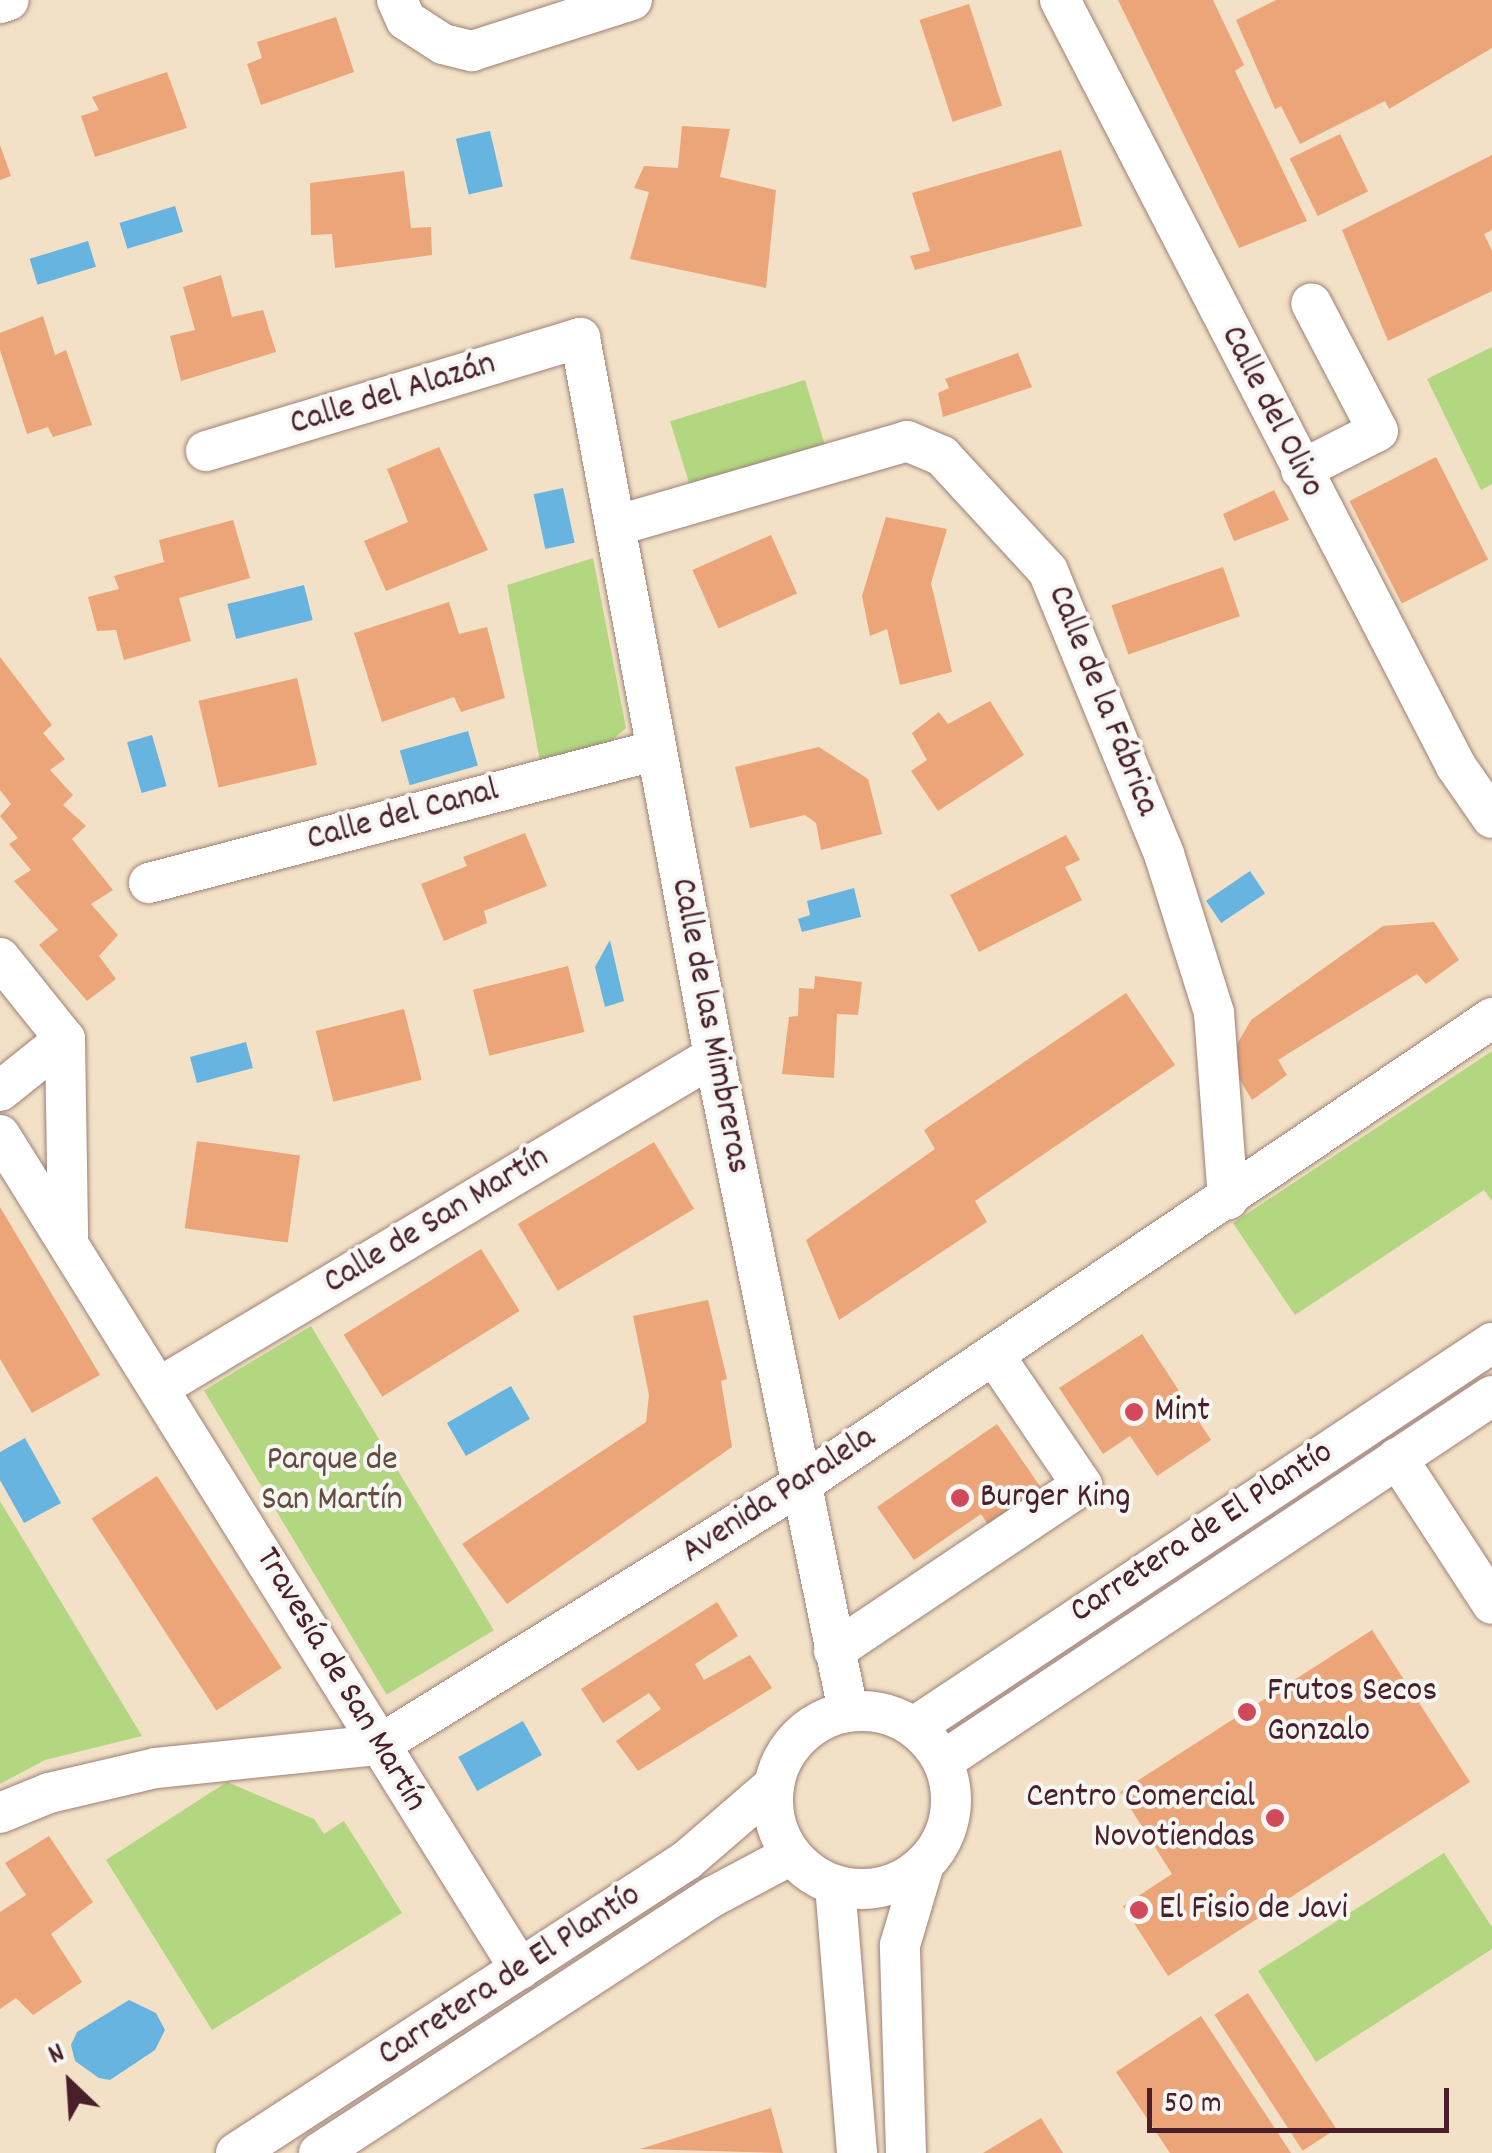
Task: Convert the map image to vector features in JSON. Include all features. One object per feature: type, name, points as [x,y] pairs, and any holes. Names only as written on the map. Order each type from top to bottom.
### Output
[{"type":"street","points":[[0,3],[9,0]]},
{"type":"street","points":[[397,0],[406,20],[443,44],[472,51],[632,0]]},
{"type":"street","name":"Calle del Olivo","points":[[1060,0],[1456,766],[1492,818]]},
{"type":"street","points":[[1301,470],[1378,431],[1311,303]]},
{"type":"street","name":"Calle del Alazán","points":[[206,451],[580,338]]},
{"type":"street","name":"Calle de las Mimbreras","points":[[580,338],[714,1056],[848,1712]]},
{"type":"street","name":"Calle de la Fábrica","points":[[616,526],[907,441],[942,456],[1048,571],[1164,854],[1214,1013],[1228,1199]]},
{"type":"street","name":"Calle del Canal","points":[[149,882],[657,750]]},
{"type":"street","points":[[0,958],[65,1039],[68,1236]]},
{"type":"street","name":"Avenida Paralela","points":[[0,1813],[49,1793],[156,1768],[379,1745],[800,1485],[1492,1018]]},
{"type":"street","points":[[0,1091],[65,1039]]},
{"type":"street","name":"Calle de San Martín","points":[[160,1387],[714,1056]]},
{"type":"street","name":"Travesía de San Martín","points":[[0,1136],[68,1236],[520,1969]]},
{"type":"street","name":"Carretera de El Plantío","points":[[914,1727],[1492,1343]]},
{"type":"street","points":[[834,1651],[1082,1485],[1004,1370]]},
{"type":"street","name":"Carretera de El Plantío","points":[[943,1761],[1492,1396]]},
{"type":"street","points":[[1396,1458],[1492,1604]]},
{"type":"street","points":[[906,2153],[900,1945],[924,1864],[950,1816],[943,1761],[914,1727],[871,1711],[848,1712],[799,1736],[774,1786],[779,1834],[792,1855],[836,1885],[882,1886],[924,1864]]},
{"type":"street","name":"Carretera de El Plantío","points":[[236,2153],[686,1860],[774,1786]]},
{"type":"street","name":"Carretera de El Plantío","points":[[319,2153],[712,1897],[792,1855]]},
{"type":"street","points":[[836,1885],[857,2153]]},
{"type":"green space","points":[[1492,347],[1492,484],[1481,490],[1427,379]]},
{"type":"green space","points":[[805,380],[826,449],[691,490],[670,421]]},
{"type":"green space","points":[[593,558],[626,728],[610,742],[540,761],[507,585]]},
{"type":"green space","points":[[1492,1051],[1492,1201],[1484,1190],[1295,1315],[1233,1223]]},
{"type":"green space","name":"Parque de San Martín","points":[[311,1326],[494,1630],[387,1695],[204,1390]]},
{"type":"green space","points":[[0,1501],[142,1736],[45,1760],[0,1784]]},
{"type":"green space","points":[[227,1782],[314,1819],[324,1834],[344,1821],[402,1913],[212,2030],[106,1860]]},
{"type":"green space","points":[[1444,1853],[1492,1927],[1492,1949],[1316,2062],[1258,1971]]},
{"type":"water","points":[[490,131],[503,187],[469,194],[456,139]]},
{"type":"water","points":[[175,206],[183,232],[127,249],[120,223]]},
{"type":"water","points":[[88,241],[96,267],[38,285],[30,259]]},
{"type":"water","points":[[563,488],[575,543],[545,549],[534,494]]},
{"type":"water","points":[[304,585],[313,620],[236,639],[227,604]]},
{"type":"water","points":[[468,731],[478,766],[410,785],[400,751]]},
{"type":"water","points":[[152,735],[167,786],[142,793],[127,742]]},
{"type":"water","points":[[1250,871],[1265,893],[1221,923],[1206,901]]},
{"type":"water","points":[[854,888],[861,917],[802,932],[798,919],[810,915],[807,901]]},
{"type":"water","points":[[610,940],[624,1001],[605,1007],[595,967]]},
{"type":"water","points":[[246,1042],[253,1068],[197,1083],[190,1057]]},
{"type":"water","points":[[511,1386],[530,1419],[466,1456],[447,1423]]},
{"type":"water","points":[[25,1438],[61,1503],[24,1523],[0,1480],[0,1452]]},
{"type":"water","points":[[523,1721],[542,1755],[477,1791],[458,1757]]},
{"type":"water","points":[[129,2000],[156,2013],[165,2030],[155,2050],[110,2080],[99,2078],[75,2061],[71,2045],[77,2032]]},
{"type":"building","points":[[1118,0],[1213,0],[1244,65],[1235,71],[1307,221],[1239,248]]},
{"type":"building","points":[[1276,0],[1492,0],[1492,48],[1389,109],[1385,101],[1300,144],[1281,106],[1275,109],[1236,20]]},
{"type":"building","points":[[969,4],[1002,106],[953,122],[920,20]]},
{"type":"building","points":[[336,17],[354,72],[261,105],[247,64],[262,58],[257,42]]},
{"type":"building","points":[[167,72],[187,128],[95,157],[81,116],[99,110],[92,97]]},
{"type":"building","points":[[682,126],[730,129],[720,177],[776,190],[766,288],[630,259],[649,192],[634,188],[644,166],[678,168]]},
{"type":"building","points":[[1340,134],[1368,192],[1318,216],[1290,159]]},
{"type":"building","points":[[0,145],[11,176],[0,180]]},
{"type":"building","points":[[1061,150],[1082,226],[915,270],[910,256],[930,251],[912,193]]},
{"type":"building","points":[[1492,155],[1492,230],[1484,234],[1492,251],[1492,291],[1388,341],[1342,230]]},
{"type":"building","points":[[404,171],[411,228],[431,227],[432,255],[335,268],[332,234],[311,235],[310,183]]},
{"type":"building","points":[[221,275],[232,317],[263,310],[276,352],[181,381],[170,336],[195,330],[183,287]]},
{"type":"building","points":[[43,316],[55,355],[66,350],[92,425],[53,437],[48,427],[27,434],[0,350],[0,333]]},
{"type":"building","points":[[1018,353],[1032,387],[943,417],[938,393],[949,388],[945,379]]},
{"type":"building","points":[[439,447],[488,550],[386,591],[364,541],[408,522],[387,469]]},
{"type":"building","points":[[1436,457],[1488,559],[1402,604],[1350,501]]},
{"type":"building","points":[[1274,490],[1289,520],[1234,541],[1223,514]]},
{"type":"building","points":[[886,517],[947,529],[931,583],[952,672],[900,685],[887,629],[870,636],[862,596]]},
{"type":"building","points":[[233,520],[250,578],[179,598],[191,641],[124,660],[116,630],[97,631],[88,597],[119,589],[114,576],[164,562],[159,540]]},
{"type":"building","points":[[771,535],[797,593],[718,628],[692,570]]},
{"type":"building","points":[[1223,567],[1240,616],[1128,655],[1111,605]]},
{"type":"building","points":[[449,602],[459,634],[487,627],[505,698],[461,712],[454,697],[382,722],[354,633]]},
{"type":"building","points":[[0,657],[52,725],[43,733],[65,759],[50,770],[73,795],[63,805],[86,826],[72,839],[113,890],[91,904],[118,935],[99,956],[116,979],[87,1001],[39,945],[58,930],[14,881],[31,870],[9,844],[18,838],[0,816],[11,804],[0,790]]},
{"type":"building","points":[[297,678],[317,765],[219,787],[199,701]]},
{"type":"building","points":[[990,701],[1024,755],[938,811],[911,771],[927,760],[912,733],[939,712],[948,724]]},
{"type":"building","points":[[819,747],[868,779],[882,834],[821,850],[816,823],[805,815],[750,828],[735,767]]},
{"type":"building","points":[[525,833],[547,886],[484,911],[487,923],[444,941],[421,884],[467,866],[463,857]]},
{"type":"building","points":[[1066,835],[1080,860],[1065,867],[1082,900],[979,952],[950,895]]},
{"type":"building","points":[[1434,922],[1459,960],[1426,984],[1417,974],[1278,1060],[1287,1075],[1252,1100],[1228,1060],[1251,1020],[1383,926]]},
{"type":"building","points":[[568,966],[584,1032],[489,1056],[473,990]]},
{"type":"building","points":[[815,976],[862,982],[858,1015],[837,1014],[834,1078],[782,1074],[789,1017],[798,1016],[799,988],[814,989]]},
{"type":"building","points":[[1126,993],[1175,1065],[975,1201],[987,1222],[839,1320],[806,1240],[935,1149],[924,1130]]},
{"type":"building","points":[[404,1009],[422,1080],[333,1102],[316,1031]]},
{"type":"building","points":[[197,1141],[300,1155],[288,1243],[185,1228]]},
{"type":"building","points":[[654,1142],[694,1209],[558,1291],[518,1224]]},
{"type":"building","points":[[0,1207],[100,1375],[32,1413],[0,1359]]},
{"type":"building","points":[[481,1249],[520,1311],[382,1397],[344,1335]]},
{"type":"building","points":[[708,1300],[727,1379],[721,1381],[732,1447],[507,1604],[462,1544],[646,1422],[649,1395],[633,1316]]},
{"type":"building","name":"Mint","points":[[1142,1334],[1211,1440],[1157,1476],[1130,1436],[1103,1454],[1059,1388]]},
{"type":"building","name":"Burger King","points":[[997,1424],[1042,1489],[989,1526],[981,1514],[914,1560],[877,1507]]},
{"type":"building","points":[[157,1476],[282,1668],[216,1711],[92,1518]]},
{"type":"building","points":[[717,1602],[738,1636],[695,1664],[704,1680],[750,1655],[772,1688],[638,1771],[616,1741],[661,1709],[649,1693],[603,1723],[581,1689]]},
{"type":"building","name":"Centro Comercial Novotiendas","points":[[1372,1630],[1470,1782],[1168,1976],[1123,1906],[1172,1874],[1120,1792]]},
{"type":"building","points":[[49,1836],[93,1902],[51,1934],[82,1982],[33,2015],[16,1998],[0,2009],[0,1912],[26,1895],[5,1863]]},
{"type":"building","points":[[1248,1993],[1336,2129],[1303,2151],[1214,2015]]},
{"type":"building","points":[[1201,2016],[1291,2153],[1170,2153],[1116,2072]]},
{"type":"building","points":[[771,2108],[783,2153],[640,2149]]},
{"type":"building","points":[[1041,2118],[1063,2153],[983,2153]]},
{"type":"place","name":"Mint","points":[[1134,1412]]},
{"type":"place","name":"Burger King","points":[[960,1498]]},
{"type":"place","name":"Frutos Secos Gonzalo","points":[[1247,1712]]},
{"type":"place","name":"Centro Comercial Novotiendas","points":[[1275,1818]]},
{"type":"place","name":"El Fisio de Javi","points":[[1139,1910]]}]
